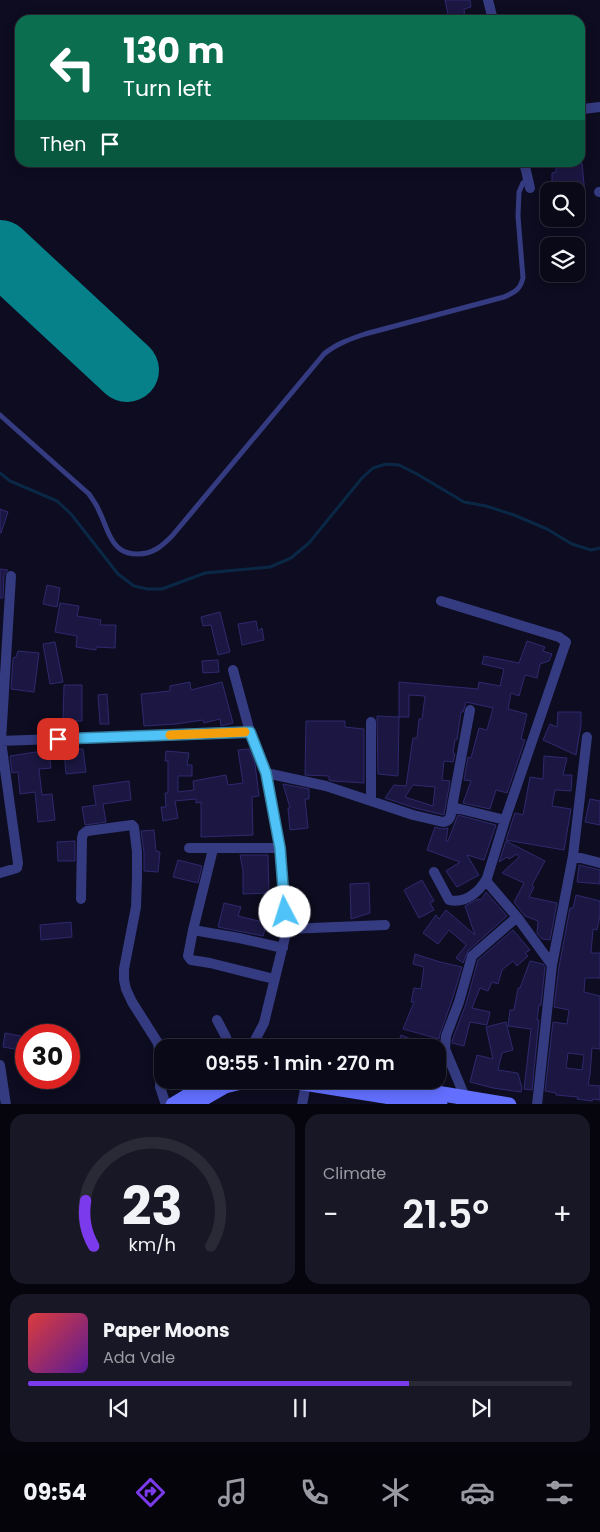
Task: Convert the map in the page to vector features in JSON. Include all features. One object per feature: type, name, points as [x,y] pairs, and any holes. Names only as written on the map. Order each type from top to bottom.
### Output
[{"type":"main road","points":[[172,1104],[198,1089]]},
{"type":"main road","points":[[192,1104],[220,1089]]},
{"type":"main road","points":[[333,1089],[399,1101],[440,1104]]},
{"type":"main road","points":[[414,1089],[509,1104]]},
{"type":"street","points":[[488,0],[492,15]]},
{"type":"street","points":[[585,109],[600,108]]},
{"type":"street","points":[[525,167],[529,184]]},
{"type":"street","points":[[0,873],[17,868],[18,863],[1,741],[11,576]]},
{"type":"street","points":[[434,872],[449,900],[455,901],[470,897],[481,888],[487,878],[566,642],[558,637],[441,601]]},
{"type":"street","points":[[233,670],[250,732],[266,773],[280,848],[287,928],[264,1023],[256,1039]]},
{"type":"street","points":[[266,773],[326,786],[413,815],[447,822],[450,820],[470,710]]},
{"type":"street","points":[[371,722],[371,800]]},
{"type":"street","points":[[1,741],[250,732]]},
{"type":"street","points":[[537,1104],[552,966],[573,856],[587,737]]},
{"type":"street","points":[[452,808],[505,820]]},
{"type":"street","points":[[81,899],[82,838],[84,834],[132,825],[137,852],[136,907],[124,969],[124,980],[132,1002],[158,1043],[161,1066],[160,1087],[166,1104]]},
{"type":"street","points":[[189,848],[280,848]]},
{"type":"street","points":[[213,849],[188,956],[191,960],[210,963],[274,980]]},
{"type":"street","points":[[573,856],[600,863]]},
{"type":"street","points":[[487,878],[487,882],[517,917],[552,966]]},
{"type":"street","points":[[464,1097],[445,1049],[446,1036],[459,1002],[472,956],[517,917]]},
{"type":"street","points":[[287,928],[385,925]]},
{"type":"street","points":[[193,930],[283,948]]},
{"type":"street","points":[[217,1020],[226,1039]]},
{"type":"street","points":[[0,1065],[6,1104]]},
{"type":"street","points":[[302,1104],[305,1089]]},
{"type":"lane","points":[[0,415],[89,494],[99,509],[118,548],[127,553],[141,554],[153,552],[172,536],[324,354],[332,347],[365,334],[504,297],[516,292],[523,278],[518,216],[519,192],[523,183],[529,184]]},
{"type":"building","points":[[445,0],[470,0],[471,7],[464,9],[465,15],[448,15]]},
{"type":"building","points":[[556,167],[582,167],[584,182],[552,182],[552,173],[556,172]]},
{"type":"building","points":[[0,509],[8,512],[1,533],[0,533]]},
{"type":"building","points":[[0,569],[8,570],[4,575],[3,598],[0,598]]},
{"type":"building","points":[[47,585],[60,588],[57,607],[43,604]]},
{"type":"building","points":[[60,603],[79,606],[77,616],[101,620],[100,625],[116,625],[115,648],[96,647],[96,650],[76,647],[77,636],[55,632]]},
{"type":"building","points":[[220,612],[230,652],[218,655],[211,625],[203,626],[201,617]]},
{"type":"building","points":[[256,621],[258,631],[262,628],[264,640],[242,645],[238,624]]},
{"type":"building","points":[[527,641],[545,647],[543,651],[552,654],[549,661],[540,664],[537,678],[525,675],[519,696],[511,693],[508,709],[527,714],[521,739],[525,740],[507,793],[496,790],[490,809],[463,803],[471,781],[464,780],[468,757],[471,758],[479,728],[487,730],[493,708],[466,702],[463,712],[461,712],[457,740],[455,740],[453,762],[444,761],[442,780],[450,781],[444,815],[385,798],[394,785],[406,786],[413,738],[417,738],[419,719],[422,719],[425,696],[409,695],[409,717],[399,717],[399,682],[478,689],[479,682],[500,686],[504,669],[482,664],[484,656],[519,663]],"holes":[[[413,785],[435,787],[433,806],[405,797]]]},
{"type":"building","points":[[55,642],[63,682],[50,684],[43,644]]},
{"type":"building","points":[[18,651],[39,653],[34,692],[11,689],[13,658],[16,657]]},
{"type":"building","points":[[218,660],[219,672],[203,673],[202,661]]},
{"type":"building","points":[[190,682],[191,690],[222,682],[233,723],[221,726],[220,719],[204,723],[203,720],[144,726],[141,694],[170,691],[170,686]]},
{"type":"building","points":[[64,685],[82,685],[82,721],[63,721]]},
{"type":"building","points":[[107,694],[109,724],[100,724],[98,695]]},
{"type":"building","points":[[558,712],[581,712],[581,725],[576,755],[543,740],[550,724],[557,727]]},
{"type":"building","points":[[377,716],[399,717],[398,776],[378,774]]},
{"type":"building","points":[[306,721],[345,721],[345,727],[364,729],[364,783],[333,781],[329,780],[329,776],[305,775]]},
{"type":"building","points":[[83,749],[86,772],[66,774],[64,751]]},
{"type":"building","points":[[249,749],[255,764],[259,796],[252,797],[253,835],[201,837],[201,802],[196,803],[196,799],[175,801],[178,818],[163,821],[161,807],[166,807],[165,793],[168,793],[168,761],[165,761],[166,751],[189,753],[187,765],[192,765],[192,776],[178,776],[178,792],[194,790],[193,781],[226,775],[228,785],[243,783],[238,750]]},
{"type":"building","points":[[49,750],[51,768],[39,769],[42,795],[52,794],[55,820],[38,822],[35,792],[20,794],[18,772],[12,773],[10,756]]},
{"type":"building","points":[[544,756],[567,758],[563,775],[572,775],[571,791],[555,790],[552,806],[571,809],[564,850],[506,840],[515,813],[523,815],[530,777],[543,779]]},
{"type":"building","points":[[129,781],[131,800],[103,804],[106,822],[85,825],[82,807],[96,805],[93,786]]},
{"type":"building","points":[[283,784],[309,789],[309,799],[305,799],[308,828],[290,830],[288,808],[290,808]]},
{"type":"building","points":[[590,799],[600,801],[600,825],[585,822]]},
{"type":"building","points":[[458,815],[496,825],[484,860],[467,855],[479,875],[457,887],[446,871],[460,862],[427,850],[435,827],[448,828],[446,841],[448,841]]},
{"type":"building","points":[[154,830],[156,851],[160,852],[158,872],[144,871],[141,831]]},
{"type":"building","points":[[75,841],[75,861],[58,861],[57,842]]},
{"type":"building","points":[[506,841],[545,861],[532,885],[534,887],[529,897],[557,903],[550,940],[542,939],[537,933],[538,921],[525,916],[514,902],[524,883],[502,873],[519,857],[517,854],[499,862]]},
{"type":"building","points":[[240,855],[268,855],[269,893],[243,894],[243,871]]},
{"type":"building","points":[[178,860],[202,866],[198,883],[173,877]]},
{"type":"building","points":[[579,865],[600,870],[600,884],[577,882]]},
{"type":"building","points":[[422,880],[434,901],[430,903],[434,910],[419,918],[404,890]]},
{"type":"building","points":[[369,883],[370,913],[351,919],[350,884]]},
{"type":"building","points":[[486,892],[507,916],[468,951],[463,963],[456,958],[466,945],[449,930],[438,944],[423,933],[436,915],[439,919],[446,910],[475,935],[465,906],[478,899],[481,900]]},
{"type":"building","points":[[576,895],[600,901],[600,916],[597,930],[593,929],[591,953],[600,953],[600,978],[585,978],[584,992],[600,996],[600,1049],[592,1048],[588,1085],[600,1086],[600,1100],[593,1099],[592,1101],[577,1099],[578,1097],[556,1095],[556,1093],[545,1091],[553,1022],[567,1024],[569,1010],[554,1007],[570,908],[573,908]],"holes":[[[568,1053],[584,1055],[582,1070],[566,1068]]]},
{"type":"building","points":[[224,903],[241,907],[238,916],[267,923],[263,936],[218,927]]},
{"type":"building","points":[[71,922],[72,937],[41,940],[40,925]]},
{"type":"building","points":[[513,930],[530,950],[525,953],[528,956],[517,966],[513,961],[502,970],[498,984],[492,982],[488,991],[480,988],[472,1008],[490,1012],[487,1025],[470,1022],[464,1046],[452,1043],[466,1004],[478,960]]},
{"type":"building","points":[[415,954],[462,967],[439,1039],[403,1029],[414,1002],[411,1002],[414,988],[421,989],[424,967],[413,964]]},
{"type":"building","points":[[530,961],[543,964],[545,967],[541,1005],[539,1005],[537,1020],[539,1020],[532,1090],[524,1089],[531,1029],[508,1026],[510,1010],[514,1010],[518,988],[520,988]]},
{"type":"building","points":[[506,1022],[513,1050],[502,1053],[498,1070],[518,1073],[522,1088],[521,1092],[470,1082],[477,1055],[493,1059],[486,1027]]},
{"type":"building","points":[[5,1033],[15,1035],[15,1049],[3,1047]]},
{"type":"building","points":[[401,1035],[410,1039],[399,1039]]},
{"type":"waterway","points":[[0,473],[10,481],[57,501],[71,514],[118,574],[134,586],[147,589],[162,589],[205,573],[270,567],[291,558],[309,543],[362,478],[373,468],[386,464],[399,465],[464,502],[486,506],[514,515],[547,529],[572,544],[591,550],[600,548]]},
{"type":"runway","points":[[0,252],[127,370]]},
{"type":"slow traffic","points":[[170,735],[245,732]]},
{"type":"route","points":[[58,739],[250,732],[266,773],[280,848],[285,912]]}]
